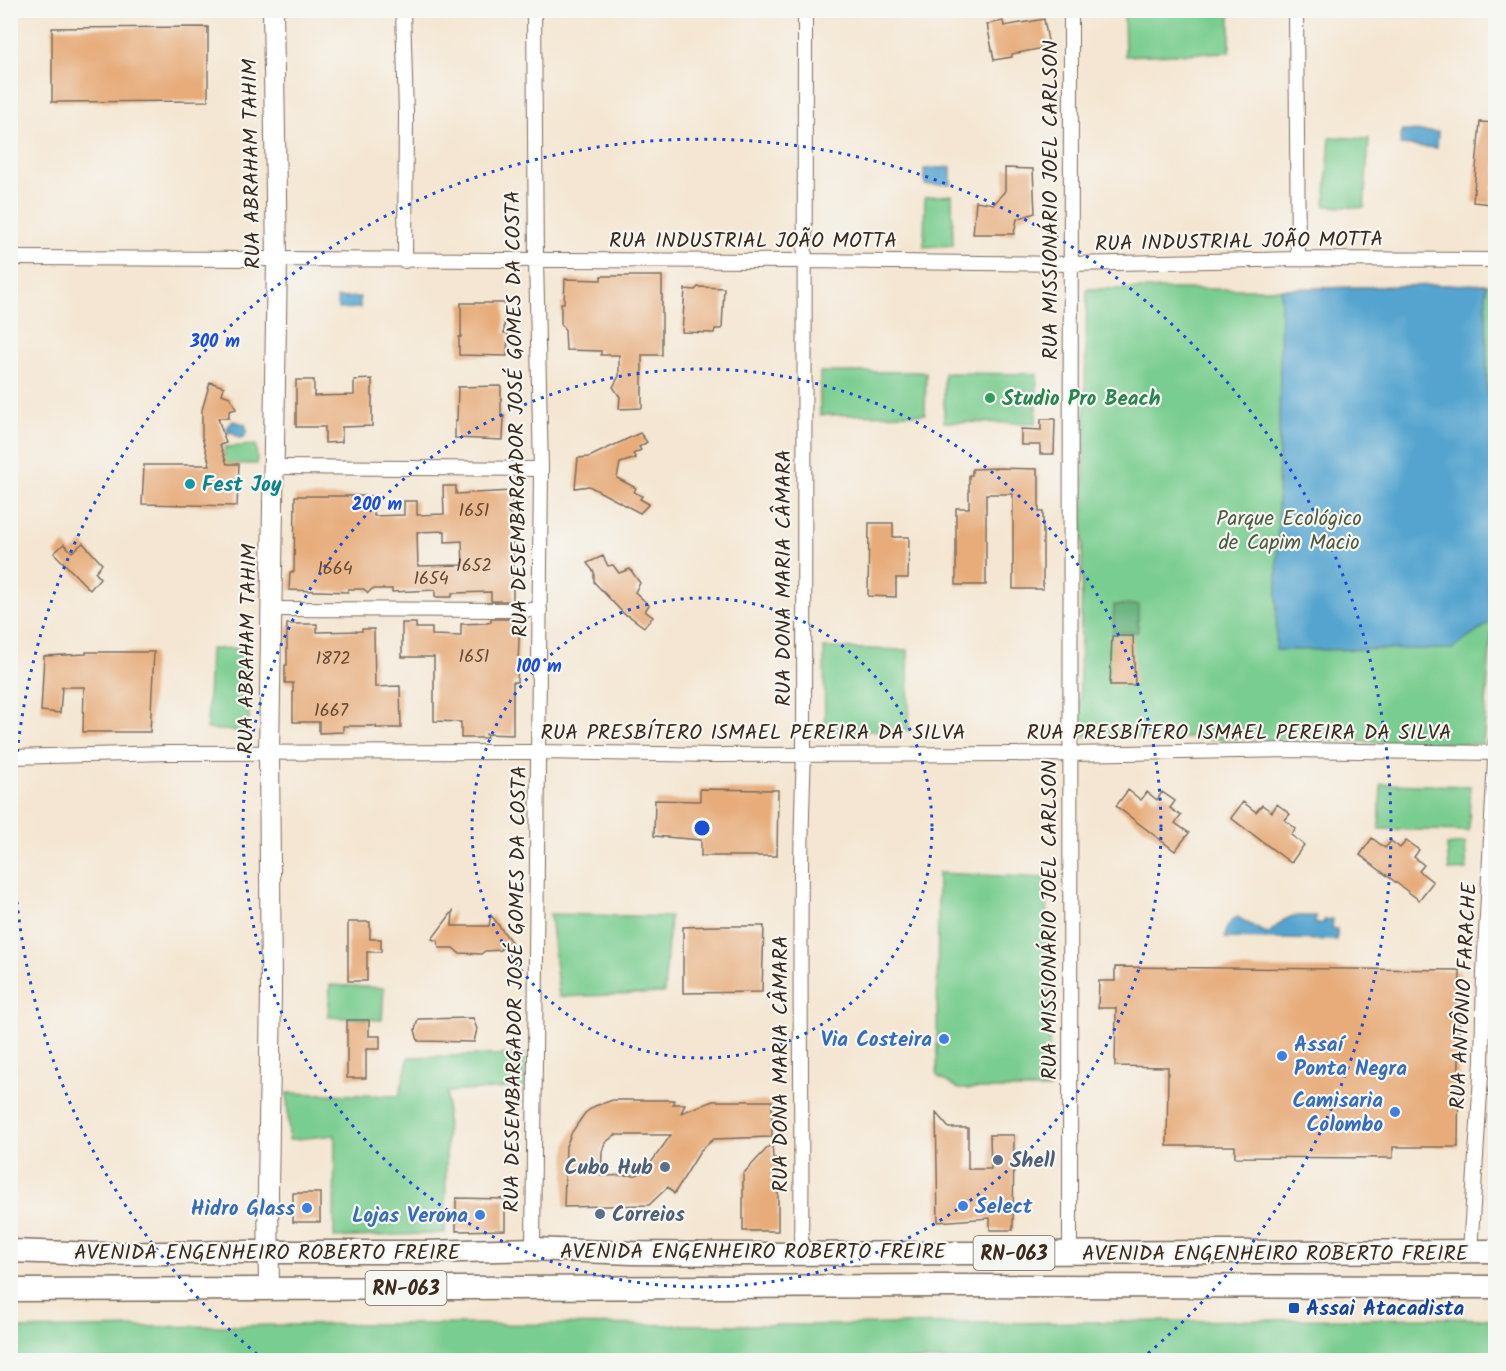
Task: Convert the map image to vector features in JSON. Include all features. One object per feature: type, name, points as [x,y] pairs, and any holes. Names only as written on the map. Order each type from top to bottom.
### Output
[{"type":"main road","name":"RUA ABRAHAM TAHIM","points":[[269,1289],[271,988],[269,753],[277,259],[273,10]]},
{"type":"main road","name":"AVENIDA ENGENHEIRO ROBERTO FREIRE","points":[[10,1251],[99,1254],[533,1249],[632,1253],[801,1254],[1496,1251]]},
{"type":"main road","points":[[10,1281],[89,1275],[98,1270],[101,1262],[99,1254]]},
{"type":"main road","name":"AVENIDA ENGENHEIRO ROBERTO FREIRE","points":[[10,1290],[945,1286],[1496,1287]]},
{"type":"street","points":[[403,10],[406,114],[405,261]]},
{"type":"street","name":"RUA DESEMBARGADOR JOSÉ GOMES DA COSTA","points":[[533,1249],[541,469],[536,260],[534,10]]},
{"type":"street","name":"RUA DONA MARIA CÂMARA","points":[[801,1254],[800,853],[804,754],[805,10]]},
{"type":"street","name":"RUA MISSIONÁRIO JOEL CARLSON","points":[[1070,1253],[1071,10]]},
{"type":"street","points":[[1296,10],[1298,260]]},
{"type":"street","name":"RUA INDUSTRIAL JOÃO MOTTA","points":[[10,258],[1071,264],[1298,260],[1496,260]]},
{"type":"street","points":[[272,467],[541,469]]},
{"type":"street","points":[[271,609],[540,610]]},
{"type":"street","name":"RUA PRESBÍTERO ISMAEL PEREIRA DA SILVA","points":[[10,757],[539,752],[1069,754],[1495,749]]},
{"type":"street","name":"RUA ANTÔNIO FARACHE","points":[[1470,1252],[1482,1060],[1495,749]]},
{"type":"green space","points":[[1124,11],[1230,11],[1230,52],[1125,56]]},
{"type":"green space","points":[[1330,137],[1369,139],[1364,208],[1325,206]]},
{"type":"green space","points":[[952,195],[953,245],[924,247],[925,197]]},
{"type":"green space","name":"Parque Ecológico de Capim Macio","points":[[1495,284],[1496,574],[1483,744],[1079,736],[1087,289],[1281,289]]},
{"type":"green space","points":[[820,372],[926,372],[925,414],[820,415]]},
{"type":"green space","name":"Studio Pro Beach","points":[[944,373],[1037,374],[1036,423],[944,422]]},
{"type":"green space","points":[[256,445],[257,464],[223,464],[225,447]]},
{"type":"green space","points":[[1114,605],[1138,605],[1138,632],[1113,632]]},
{"type":"green space","points":[[248,648],[249,732],[207,729],[210,649]]},
{"type":"green space","points":[[824,648],[908,650],[909,730],[825,732]]},
{"type":"green space","points":[[1381,784],[1470,786],[1469,831],[1379,829]]},
{"type":"green space","points":[[1465,843],[1467,870],[1449,871],[1447,845]]},
{"type":"green space","points":[[938,873],[1047,878],[1050,1089],[959,1089],[937,1076]]},
{"type":"green space","points":[[550,914],[670,917],[664,993],[559,997]]},
{"type":"green space","points":[[330,985],[384,988],[382,1020],[328,1017]]},
{"type":"green space","points":[[525,1054],[525,1087],[447,1092],[445,1233],[334,1238],[335,1135],[289,1140],[287,1093],[399,1096],[409,1057]]},
{"type":"green space","points":[[1495,1319],[1495,1360],[10,1360],[11,1329],[360,1324],[813,1325]]},
{"type":"water","points":[[1402,131],[1438,132],[1437,148],[1400,145]]},
{"type":"water","points":[[951,167],[951,184],[925,185],[924,169]]},
{"type":"water","points":[[1486,284],[1487,394],[1496,400],[1496,574],[1491,622],[1452,649],[1276,650],[1281,289]]},
{"type":"water","points":[[360,297],[360,308],[338,309],[337,298]]},
{"type":"water","points":[[233,421],[245,424],[247,431],[244,437],[239,438],[232,432],[228,433],[227,428]]},
{"type":"water","points":[[1293,916],[1316,916],[1315,924],[1333,919],[1332,928],[1337,929],[1337,940],[1225,938],[1228,926],[1237,917],[1269,933],[1284,920]]},
{"type":"building","points":[[1044,19],[1049,47],[994,60],[987,24],[1003,21],[1004,26]]},
{"type":"building","points":[[208,27],[208,101],[52,102],[52,28]]},
{"type":"building","points":[[1480,122],[1496,123],[1496,184],[1492,185],[1491,204],[1473,202]]},
{"type":"building","points":[[1005,168],[1033,169],[1035,213],[1017,219],[1014,234],[973,234],[976,201],[994,204],[1005,191]]},
{"type":"building","points":[[601,276],[662,276],[662,355],[642,355],[642,408],[619,409],[620,397],[613,387],[619,376],[619,355],[601,355],[601,351],[566,350],[565,330],[561,324],[561,303],[564,303],[565,279],[601,280]]},
{"type":"building","points":[[698,287],[724,288],[722,329],[715,329],[714,333],[682,332],[685,289],[695,290]]},
{"type":"building","points":[[461,303],[505,303],[504,333],[508,333],[507,356],[459,355]]},
{"type":"building","points":[[372,379],[372,426],[342,427],[342,442],[325,443],[325,427],[296,427],[296,380],[314,380],[314,396],[354,395],[354,380]]},
{"type":"building","name":"Fest Joy","points":[[210,382],[224,387],[222,394],[230,397],[236,409],[229,411],[229,418],[218,418],[226,443],[220,445],[227,464],[239,464],[237,506],[142,504],[144,465],[210,465],[202,437],[202,410]]},
{"type":"building","points":[[501,386],[501,416],[504,416],[503,440],[455,438],[458,387]]},
{"type":"building","points":[[1041,419],[1055,419],[1054,454],[1040,454],[1040,445],[1021,445],[1021,429],[1041,430]]},
{"type":"building","points":[[640,433],[647,442],[639,447],[641,450],[633,454],[636,458],[620,463],[617,478],[636,488],[634,492],[642,496],[640,499],[649,504],[640,513],[589,486],[575,488],[578,458],[589,457]]},
{"type":"building","points":[[972,469],[1037,469],[1039,512],[1043,512],[1043,589],[1013,589],[1013,494],[986,494],[986,585],[956,585],[956,508],[969,508],[969,475],[972,475]]},
{"type":"building","points":[[443,486],[456,486],[456,494],[512,491],[512,503],[507,511],[513,517],[513,601],[491,601],[491,592],[452,593],[452,597],[435,597],[435,590],[392,592],[392,589],[372,589],[368,593],[364,589],[348,589],[348,592],[289,590],[290,572],[294,572],[295,496],[374,496],[374,516],[404,515],[404,501],[417,501],[417,515],[444,514]],"holes":[[[445,531],[445,542],[462,541],[463,565],[418,566],[417,532]]]},
{"type":"building","points":[[869,523],[893,523],[893,537],[909,537],[908,578],[896,578],[896,597],[868,596]]},
{"type":"building","points":[[83,543],[102,564],[95,572],[100,578],[90,590],[54,553],[64,544],[72,552]]},
{"type":"building","points":[[603,556],[608,566],[613,565],[619,573],[630,569],[640,583],[635,592],[649,605],[645,611],[653,617],[644,627],[624,614],[594,582],[594,572],[587,563]]},
{"type":"building","points":[[491,619],[520,621],[517,682],[513,682],[513,735],[486,734],[487,738],[461,738],[461,722],[434,721],[434,657],[402,657],[402,623],[416,623],[416,628],[432,628],[432,635],[461,636],[461,624],[487,623],[491,622]]},
{"type":"building","points":[[287,624],[317,624],[317,632],[374,629],[375,687],[400,686],[401,728],[343,726],[343,732],[319,733],[319,722],[293,722],[293,683],[285,683]]},
{"type":"building","points":[[1112,636],[1133,636],[1135,685],[1110,685]]},
{"type":"building","points":[[86,652],[154,652],[150,732],[83,732],[84,687],[62,687],[60,713],[41,711],[44,656],[86,654]]},
{"type":"building","points":[[700,789],[778,790],[777,856],[701,856],[701,840],[654,836],[655,800],[700,801]]},
{"type":"building","points":[[1128,790],[1141,800],[1147,792],[1157,800],[1162,792],[1175,801],[1170,808],[1181,816],[1175,823],[1189,833],[1175,851],[1116,806]]},
{"type":"building","points":[[1243,802],[1256,812],[1262,805],[1272,812],[1277,804],[1290,814],[1285,820],[1296,829],[1291,835],[1304,845],[1291,863],[1231,818]]},
{"type":"building","points":[[1372,838],[1385,848],[1391,841],[1400,848],[1406,841],[1419,850],[1414,857],[1424,865],[1419,871],[1433,882],[1419,900],[1360,855]]},
{"type":"building","points":[[453,911],[452,926],[489,926],[491,915],[512,943],[501,941],[501,950],[485,951],[481,954],[459,953],[453,948],[439,948],[438,941],[432,939]]},
{"type":"building","points":[[348,922],[370,922],[370,939],[381,939],[381,952],[367,952],[367,981],[348,981]]},
{"type":"building","points":[[764,926],[762,992],[683,993],[683,927]]},
{"type":"building","points":[[1115,967],[1460,970],[1458,1147],[1393,1147],[1393,1158],[1235,1157],[1235,1146],[1167,1146],[1168,1067],[1115,1066],[1116,1008],[1098,1008],[1099,981],[1115,981]]},
{"type":"building","points":[[473,1018],[477,1029],[474,1042],[418,1041],[415,1030],[418,1019]]},
{"type":"building","points":[[347,1020],[369,1020],[369,1036],[380,1036],[380,1049],[366,1049],[366,1078],[347,1078]]},
{"type":"building","points":[[613,1100],[674,1100],[673,1104],[685,1104],[681,1113],[713,1101],[772,1101],[772,1137],[714,1139],[701,1150],[674,1194],[668,1187],[649,1205],[564,1207],[566,1146],[585,1113],[595,1106]],"holes":[[[615,1135],[671,1135],[645,1171],[636,1175],[601,1176],[602,1152],[605,1143]]]},
{"type":"building","points":[[936,1113],[949,1128],[968,1128],[968,1169],[991,1169],[990,1135],[1014,1135],[1013,1230],[990,1230],[990,1218],[938,1222]]},
{"type":"building","points":[[772,1143],[773,1158],[778,1158],[778,1231],[743,1231],[743,1174]]},
{"type":"building","name":"Hidro Glass","points":[[293,1193],[320,1193],[320,1222],[293,1222]]},
{"type":"building","name":"Lojas Verona","points":[[456,1198],[505,1199],[505,1230],[456,1231]]},
{"type":"place","name":"Studio Pro Beach","points":[[990,398]]},
{"type":"place","name":"Fest Joy","points":[[190,484]]},
{"type":"place","name":"Via Costeira","points":[[944,1039]]},
{"type":"place","name":"Assaí Ponta Negra","points":[[1282,1056]]},
{"type":"place","name":"Camisaria Colombo","points":[[1395,1112]]},
{"type":"place","name":"Shell","points":[[998,1160]]},
{"type":"place","name":"Cubo Hub","points":[[665,1167]]},
{"type":"place","name":"Select","points":[[963,1206]]},
{"type":"place","name":"Hidro Glass","points":[[307,1208]]},
{"type":"place","name":"Correios","points":[[600,1214]]},
{"type":"place","name":"Lojas Verona","points":[[480,1215]]},
{"type":"place","name":"Assai Atacadista","points":[[1294,1308]]}]
